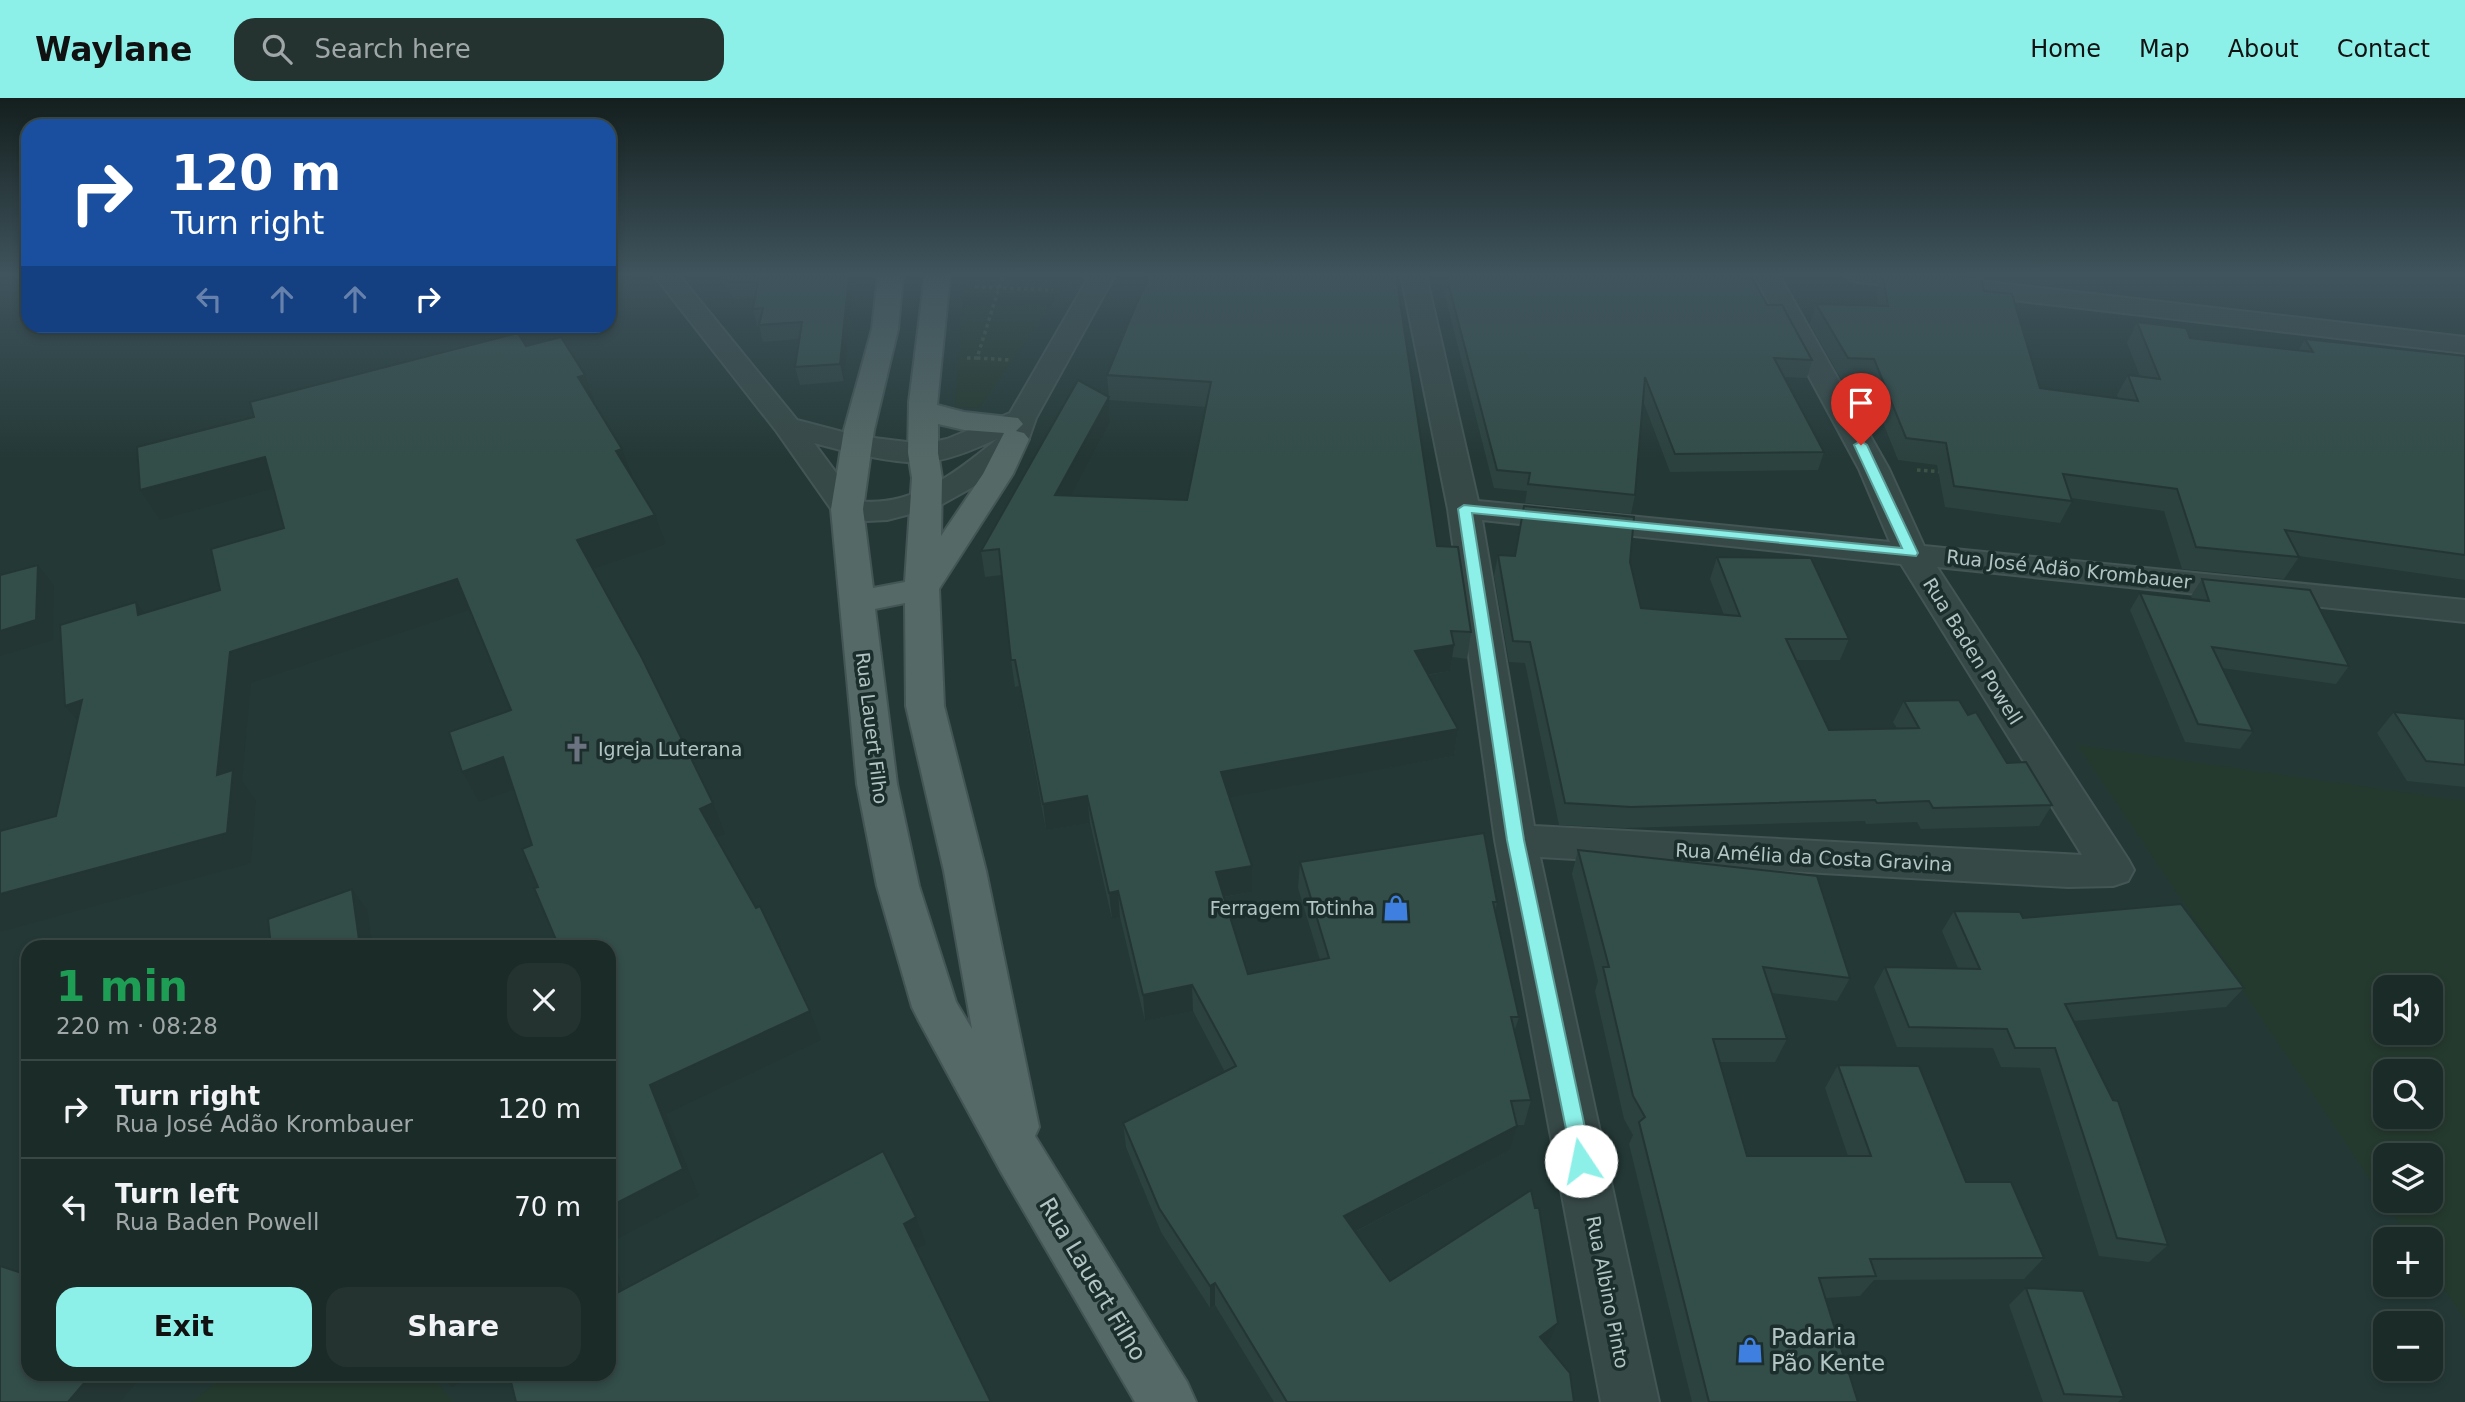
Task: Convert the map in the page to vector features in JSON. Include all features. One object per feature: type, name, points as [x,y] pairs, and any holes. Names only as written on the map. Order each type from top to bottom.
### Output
[{"type":"main road","name":"Rua Lauert Filho","points":[[883,336],[856,445],[846,509],[877,784],[898,886],[934,1007],[1019,1156],[1167,1402]]},
{"type":"main road","points":[[906,336],[931,344]]},
{"type":"main road","name":"Rua Lauert Filho","points":[[932,336],[923,410],[923,453],[927,478],[922,589],[925,706],[965,872],[1019,1156]]},
{"type":"main road","points":[[857,602],[922,589],[998,474],[1014,427],[960,422],[940,418],[923,410]]},
{"type":"street","points":[[715,336],[788,426],[846,509],[893,511],[926,500],[978,470],[1014,427],[1067,336]]},
{"type":"street","name":"Rua Albino Pinto","points":[[1426,336],[1464,509],[1516,840],[1630,1402]]},
{"type":"street","name":"Rua Baden Powell","points":[[1800,336],[1874,469],[1912,553],[2113,870]]},
{"type":"street","points":[[2386,336],[2465,345]]},
{"type":"street","points":[[788,426],[856,445],[923,453],[956,446],[1014,427]]},
{"type":"street","name":"Rua José Adão Krombauer","points":[[1464,509],[2465,611]]},
{"type":"street","name":"Rua Amélia da Costa Gravina","points":[[1516,840],[2068,871],[2113,870]]},
{"type":"path","points":[[931,344],[977,358],[984,336]]},
{"type":"path","points":[[1874,469],[1954,474]]},
{"type":"green space","points":[[960,336],[1029,336],[979,408],[955,407]]},
{"type":"green space","points":[[2077,745],[2465,801],[2465,1320],[2443,1287],[2443,1227],[2402,1227],[2392,1213],[2443,1213],[2443,1143],[2373,1143],[2373,1184]]},
{"type":"green space","points":[[219,1381],[436,1381],[453,1402],[191,1402]]},
{"type":"building","points":[[507,336],[520,336],[526,346],[561,337],[585,375],[578,377],[622,449],[616,451],[655,515],[577,540],[642,658],[713,803],[700,809],[756,908],[760,906],[810,1011],[650,1085],[683,1169],[616,1203],[616,940],[556,940],[534,888],[538,887],[522,849],[532,845],[503,757],[462,772],[449,732],[511,710],[457,579],[230,652],[217,775],[233,770],[227,833],[0,894],[0,831],[56,816],[82,700],[65,706],[60,625],[136,602],[138,615],[220,590],[211,549],[284,528],[265,457],[140,490],[137,447],[254,417],[250,402]]},
{"type":"building","points":[[800,336],[843,336],[840,364],[795,367]]},
{"type":"building","points":[[1123,336],[1405,336],[1437,546],[1458,547],[1471,632],[1451,631],[1454,645],[1415,651],[1458,729],[1221,772],[1252,866],[1216,872],[1248,974],[1329,958],[1300,862],[1484,833],[1497,902],[1493,902],[1519,1017],[1511,1017],[1531,1100],[1511,1101],[1517,1126],[1344,1216],[1390,1281],[1531,1190],[1535,1208],[1539,1208],[1558,1323],[1540,1337],[1570,1373],[1574,1402],[1287,1402],[1215,1283],[1210,1286],[1159,1208],[1123,1123],[1236,1066],[1192,985],[1143,995],[1118,891],[1109,893],[1087,796],[1043,804],[1015,660],[1011,660],[999,549],[981,551],[1078,380],[1109,397],[1055,495],[1187,500],[1211,382],[1107,375]]},
{"type":"building","points":[[1462,336],[1799,336],[1812,360],[1774,358],[1824,452],[1675,454],[1645,377],[1635,495],[1528,484],[1530,473],[1497,470]]},
{"type":"building","points":[[1835,336],[2024,336],[2040,388],[2138,401],[2128,375],[2160,379],[2143,336],[2189,336],[2313,352],[2305,339],[2465,356],[2465,555],[2285,530],[2299,557],[2196,547],[2177,489],[2063,474],[2072,501],[1954,486],[1946,443],[1906,438],[1874,359],[1848,358]]},
{"type":"building","points":[[1524,506],[1634,517],[1630,562],[1641,608],[1740,616],[1717,557],[1811,558],[1849,639],[1786,639],[1829,730],[1919,728],[1904,701],[1959,700],[1968,715],[1976,712],[2007,763],[2026,762],[2052,805],[1933,808],[1929,801],[1877,803],[1875,800],[1631,807],[1565,803],[1530,642],[1513,641],[1498,555],[1515,556]]},
{"type":"building","points":[[38,565],[36,620],[0,631],[0,575]]},
{"type":"building","points":[[2202,579],[2310,590],[2349,666],[2212,647],[2253,731],[2198,724],[2140,593],[2209,601]]},
{"type":"building","points":[[2394,712],[2465,719],[2465,765],[2426,761]]},
{"type":"building","points":[[1578,850],[1817,876],[1850,978],[1763,967],[1787,1039],[1713,1039],[1747,1156],[1871,1156],[1838,1065],[1919,1066],[1966,1182],[2011,1182],[2044,1258],[1870,1259],[1876,1276],[1819,1278],[1858,1402],[1709,1402],[1639,1122],[1645,1117],[1633,1096],[1603,967],[1609,967]]},
{"type":"building","points":[[352,889],[359,940],[270,940],[268,919]]},
{"type":"building","points":[[2181,904],[2244,988],[2065,1004],[2113,1100],[2118,1101],[2168,1245],[2117,1238],[2055,1048],[2015,1048],[2007,1029],[1909,1027],[1885,967],[1980,969],[1954,911],[2020,912],[2023,918]]},
{"type":"building","points":[[883,1151],[916,1217],[904,1224],[991,1402],[516,1402],[511,1381],[616,1381],[616,1293]]},
{"type":"building","points":[[0,1266],[21,1273],[21,1381],[86,1381],[68,1402],[0,1402]]},
{"type":"building","points":[[2026,1288],[2083,1291],[2124,1397],[2064,1394]]},
{"type":"place","name":"Igreja Luterana","points":[[577,749]]},
{"type":"place","name":"Ferragem Totinha","points":[[1396,908]]},
{"type":"place","name":"Padaria Pão Kente","points":[[1750,1350]]},
{"type":"route","points":[[1581,1161],[1516,840],[1464,509],[1912,553],[1861,445]]}]
